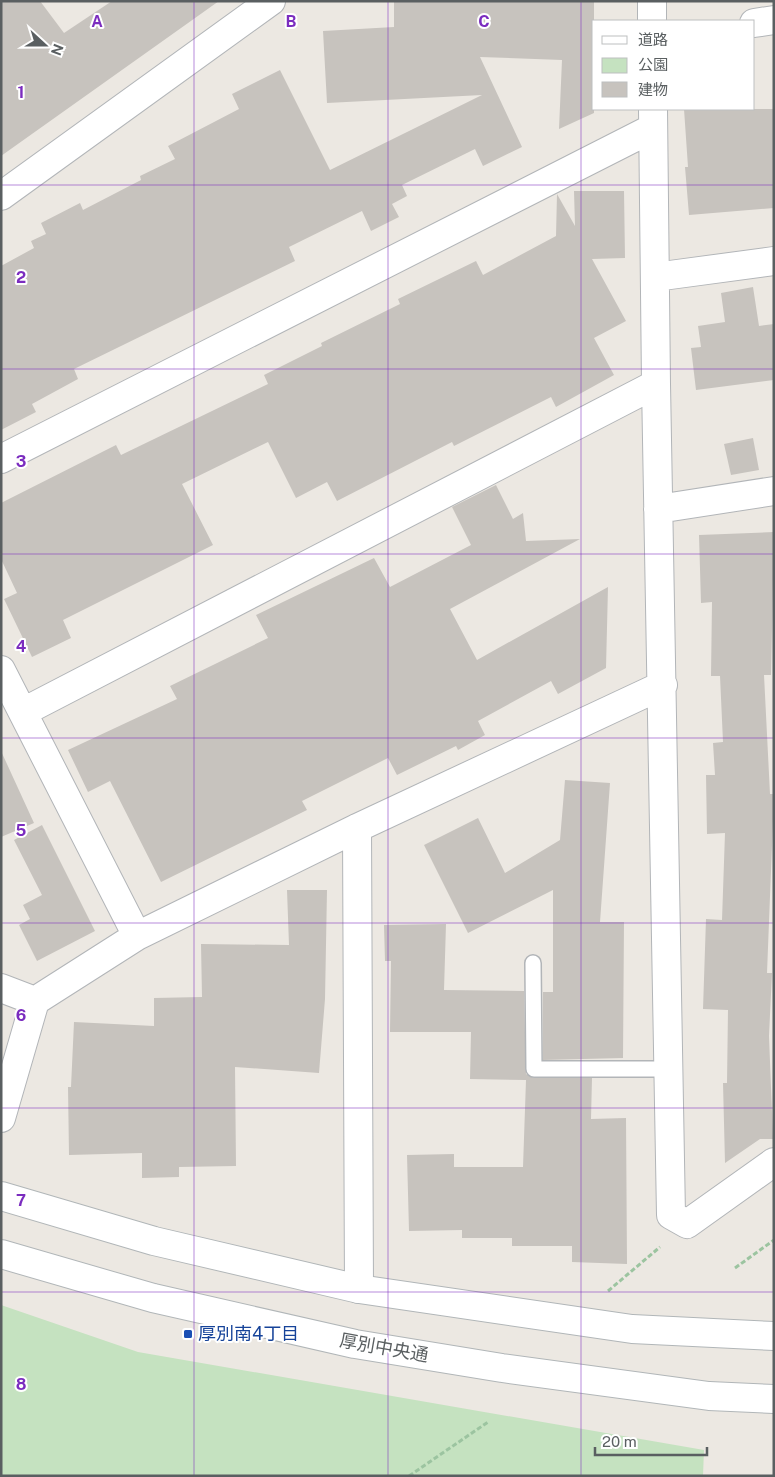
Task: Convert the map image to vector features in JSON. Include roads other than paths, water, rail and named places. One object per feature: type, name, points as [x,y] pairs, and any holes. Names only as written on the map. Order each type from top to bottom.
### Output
[{"type":"street","points":[[1,196],[270,1]]},
{"type":"street","points":[[652,1],[652,20]]},
{"type":"street","points":[[755,23],[774,20]]},
{"type":"street","points":[[1,459],[653,119],[671,1215],[687,1224],[774,1162]]},
{"type":"street","points":[[655,277],[774,261]]},
{"type":"street","points":[[23,712],[656,384]]},
{"type":"street","points":[[658,510],[774,491]]},
{"type":"street","points":[[1,670],[137,936]]},
{"type":"street","points":[[1,1118],[35,1001],[137,936],[357,828],[663,685]]},
{"type":"street","points":[[357,828],[359,1289]]},
{"type":"street","points":[[1,988],[35,1001]]},
{"type":"street","points":[[1,1196],[154,1240],[359,1289],[632,1328],[774,1336]]},
{"type":"street","name":"厚別中央通","points":[[1,1254],[153,1298],[355,1344],[502,1368],[700,1395],[774,1399]]},
{"type":"lane","points":[[533,963],[534,1068],[668,1069]]},
{"type":"place","name":"厚別南4丁目","points":[[188,1334]]}]
